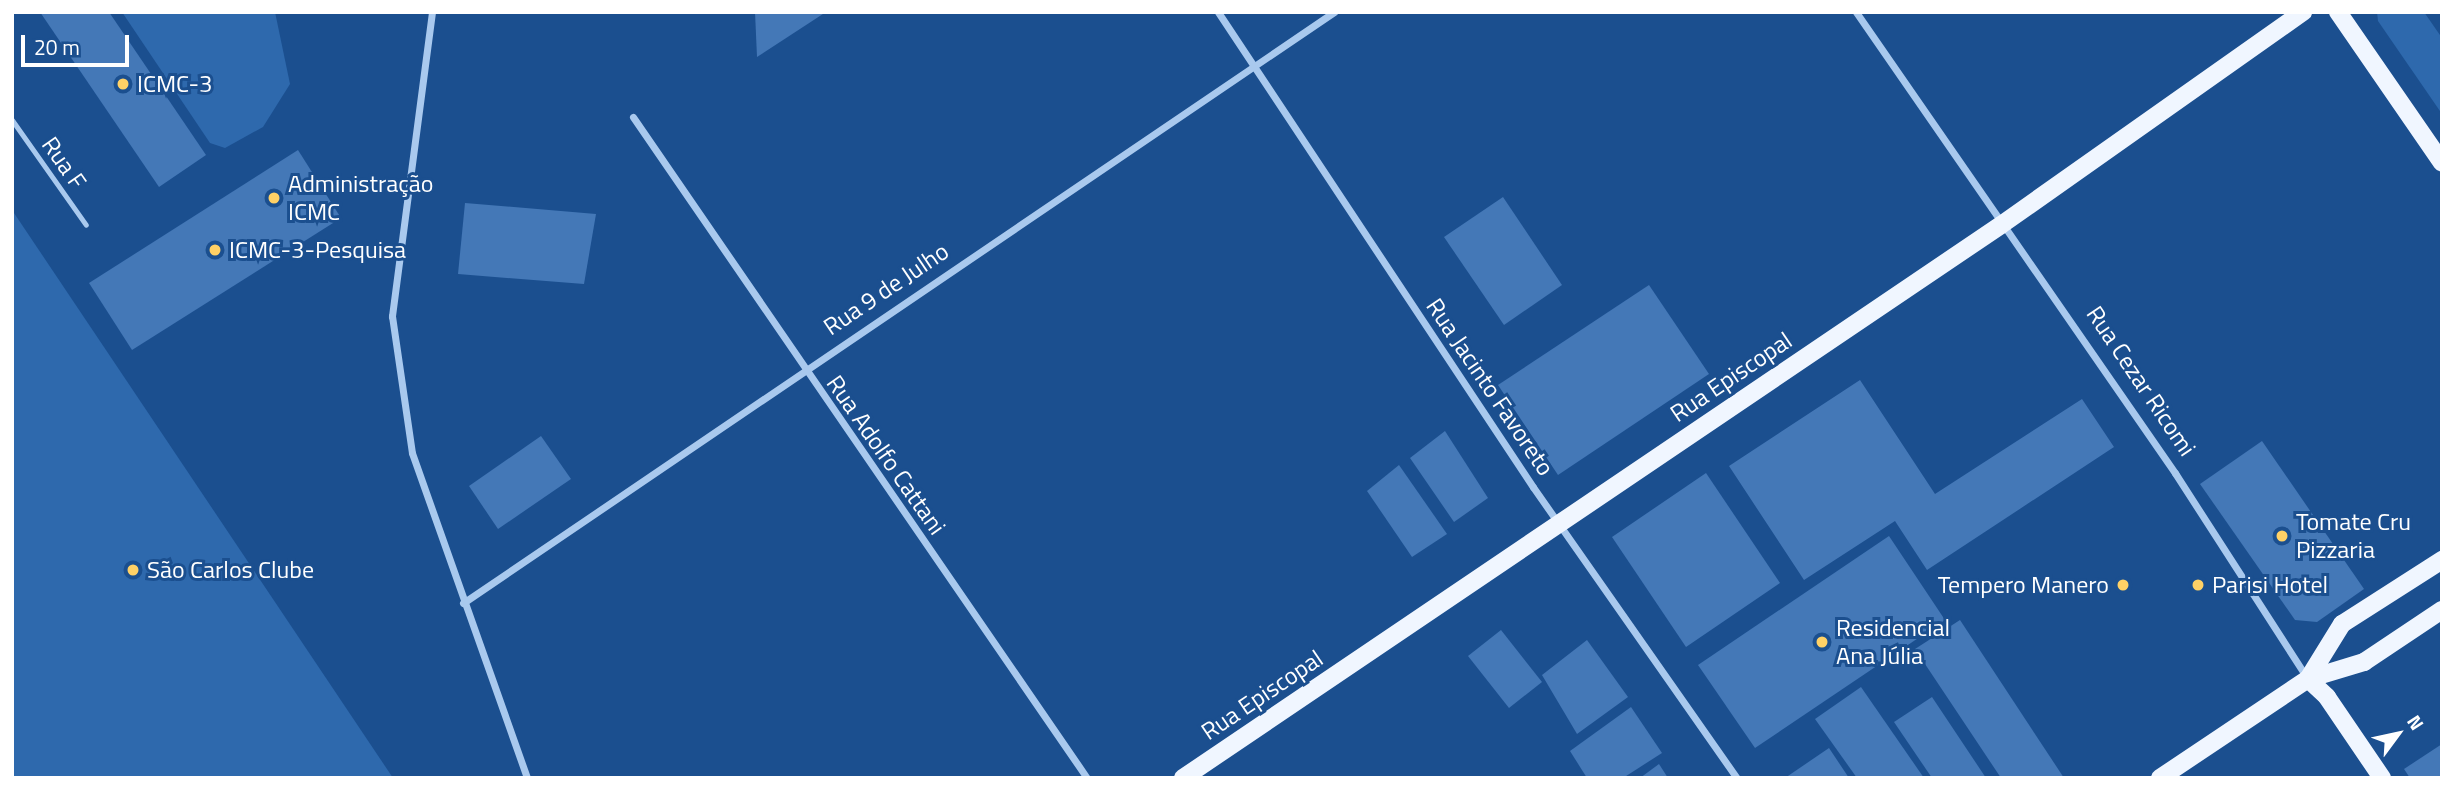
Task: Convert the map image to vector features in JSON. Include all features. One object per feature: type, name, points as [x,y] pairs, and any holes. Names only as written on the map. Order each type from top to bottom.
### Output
[{"type":"main road","name":"Rua Episcopal","points":[[1183,778],[2000,225],[2303,12]]},
{"type":"main road","points":[[2338,12],[2442,163]]},
{"type":"main road","points":[[2308,679],[2342,624],[2442,560]]},
{"type":"main road","points":[[2160,778],[2308,679],[2364,662],[2442,610]]},
{"type":"main road","name":"Rua Cezar Ricomi","points":[[2308,679],[2327,697],[2382,778]]},
{"type":"street","points":[[432,12],[392,316],[412,453],[527,778]]},
{"type":"street","name":"Rua Jacinto Favoreto","points":[[1218,12],[1559,521],[1737,778]]},
{"type":"street","name":"Rua 9 de Julho","points":[[463,603],[803,369],[1334,12]]},
{"type":"street","name":"Rua Cezar Ricomi","points":[[1856,12],[2000,225],[2175,474],[2308,679]]},
{"type":"street","name":"Rua Adolfo Cattani","points":[[633,117],[803,369],[1087,778]]},
{"type":"lane","name":"Rua F","points":[[12,120],[86,225]]},
{"type":"shaded area","points":[[122,12],[275,12],[290,84],[263,127],[225,148],[210,143]]},
{"type":"shaded area","points":[[2377,12],[2424,12],[2442,38],[2442,114],[2378,21]]},
{"type":"shaded area","name":"São Carlos Clube","points":[[12,210],[114,362],[393,778],[12,778]]},
{"type":"building","name":"ICMC-3","points":[[40,12],[109,12],[206,155],[159,187]]},
{"type":"building","points":[[755,12],[826,12],[757,57]]},
{"type":"building","name":"ICMC-3-Pesquisa","points":[[298,150],[341,218],[132,350],[89,283]]},
{"type":"building","points":[[1503,197],[1562,285],[1504,325],[1444,237]]},
{"type":"building","points":[[465,203],[596,214],[584,284],[458,274]]},
{"type":"building","points":[[1649,285],[1709,374],[1558,475],[1498,385]]},
{"type":"building","points":[[1860,380],[1935,494],[2082,399],[2114,447],[1927,570],[1895,521],[1804,580],[1729,466]]},
{"type":"building","points":[[1445,431],[1488,498],[1454,522],[1410,458]]},
{"type":"building","points":[[541,436],[571,479],[498,529],[469,486]]},
{"type":"building","name":"Tomate Cru Pizzaria","points":[[2262,441],[2364,589],[2317,622],[2295,620],[2200,484]]},
{"type":"building","points":[[1399,465],[1447,534],[1412,557],[1367,491]]},
{"type":"building","points":[[1706,473],[1780,583],[1686,647],[1612,537]]},
{"type":"building","name":"Residencial Ana Júlia","points":[[1889,536],[1945,620],[1755,748],[1698,665]]},
{"type":"building","points":[[1960,620],[2064,778],[2001,778],[1915,649]]},
{"type":"building","points":[[1501,630],[1542,682],[1509,708],[1468,656]]},
{"type":"building","points":[[1587,640],[1628,697],[1577,734],[1542,675]]},
{"type":"building","points":[[1861,687],[1924,778],[1857,778],[1815,719]]},
{"type":"building","points":[[1932,697],[1986,778],[1932,778],[1894,722]]},
{"type":"building","points":[[1631,707],[1662,753],[1623,778],[1587,778],[1570,751]]},
{"type":"building","points":[[2442,744],[2442,778],[2410,778],[2404,769]]},
{"type":"building","points":[[1829,748],[1849,778],[1785,778]]},
{"type":"building","points":[[1659,764],[1668,778],[1640,778]]},
{"type":"place","name":"ICMC-3","points":[[123,84]]},
{"type":"place","name":"Administração ICMC","points":[[274,198]]},
{"type":"place","name":"ICMC-3-Pesquisa","points":[[215,250]]},
{"type":"place","name":"Tomate Cru Pizzaria","points":[[2282,536]]},
{"type":"place","name":"São Carlos Clube","points":[[133,570]]},
{"type":"place","name":"Tempero Manero","points":[[2123,585]]},
{"type":"place","name":"Parisi Hotel","points":[[2198,585]]},
{"type":"place","name":"Residencial Ana Júlia","points":[[1822,642]]}]
